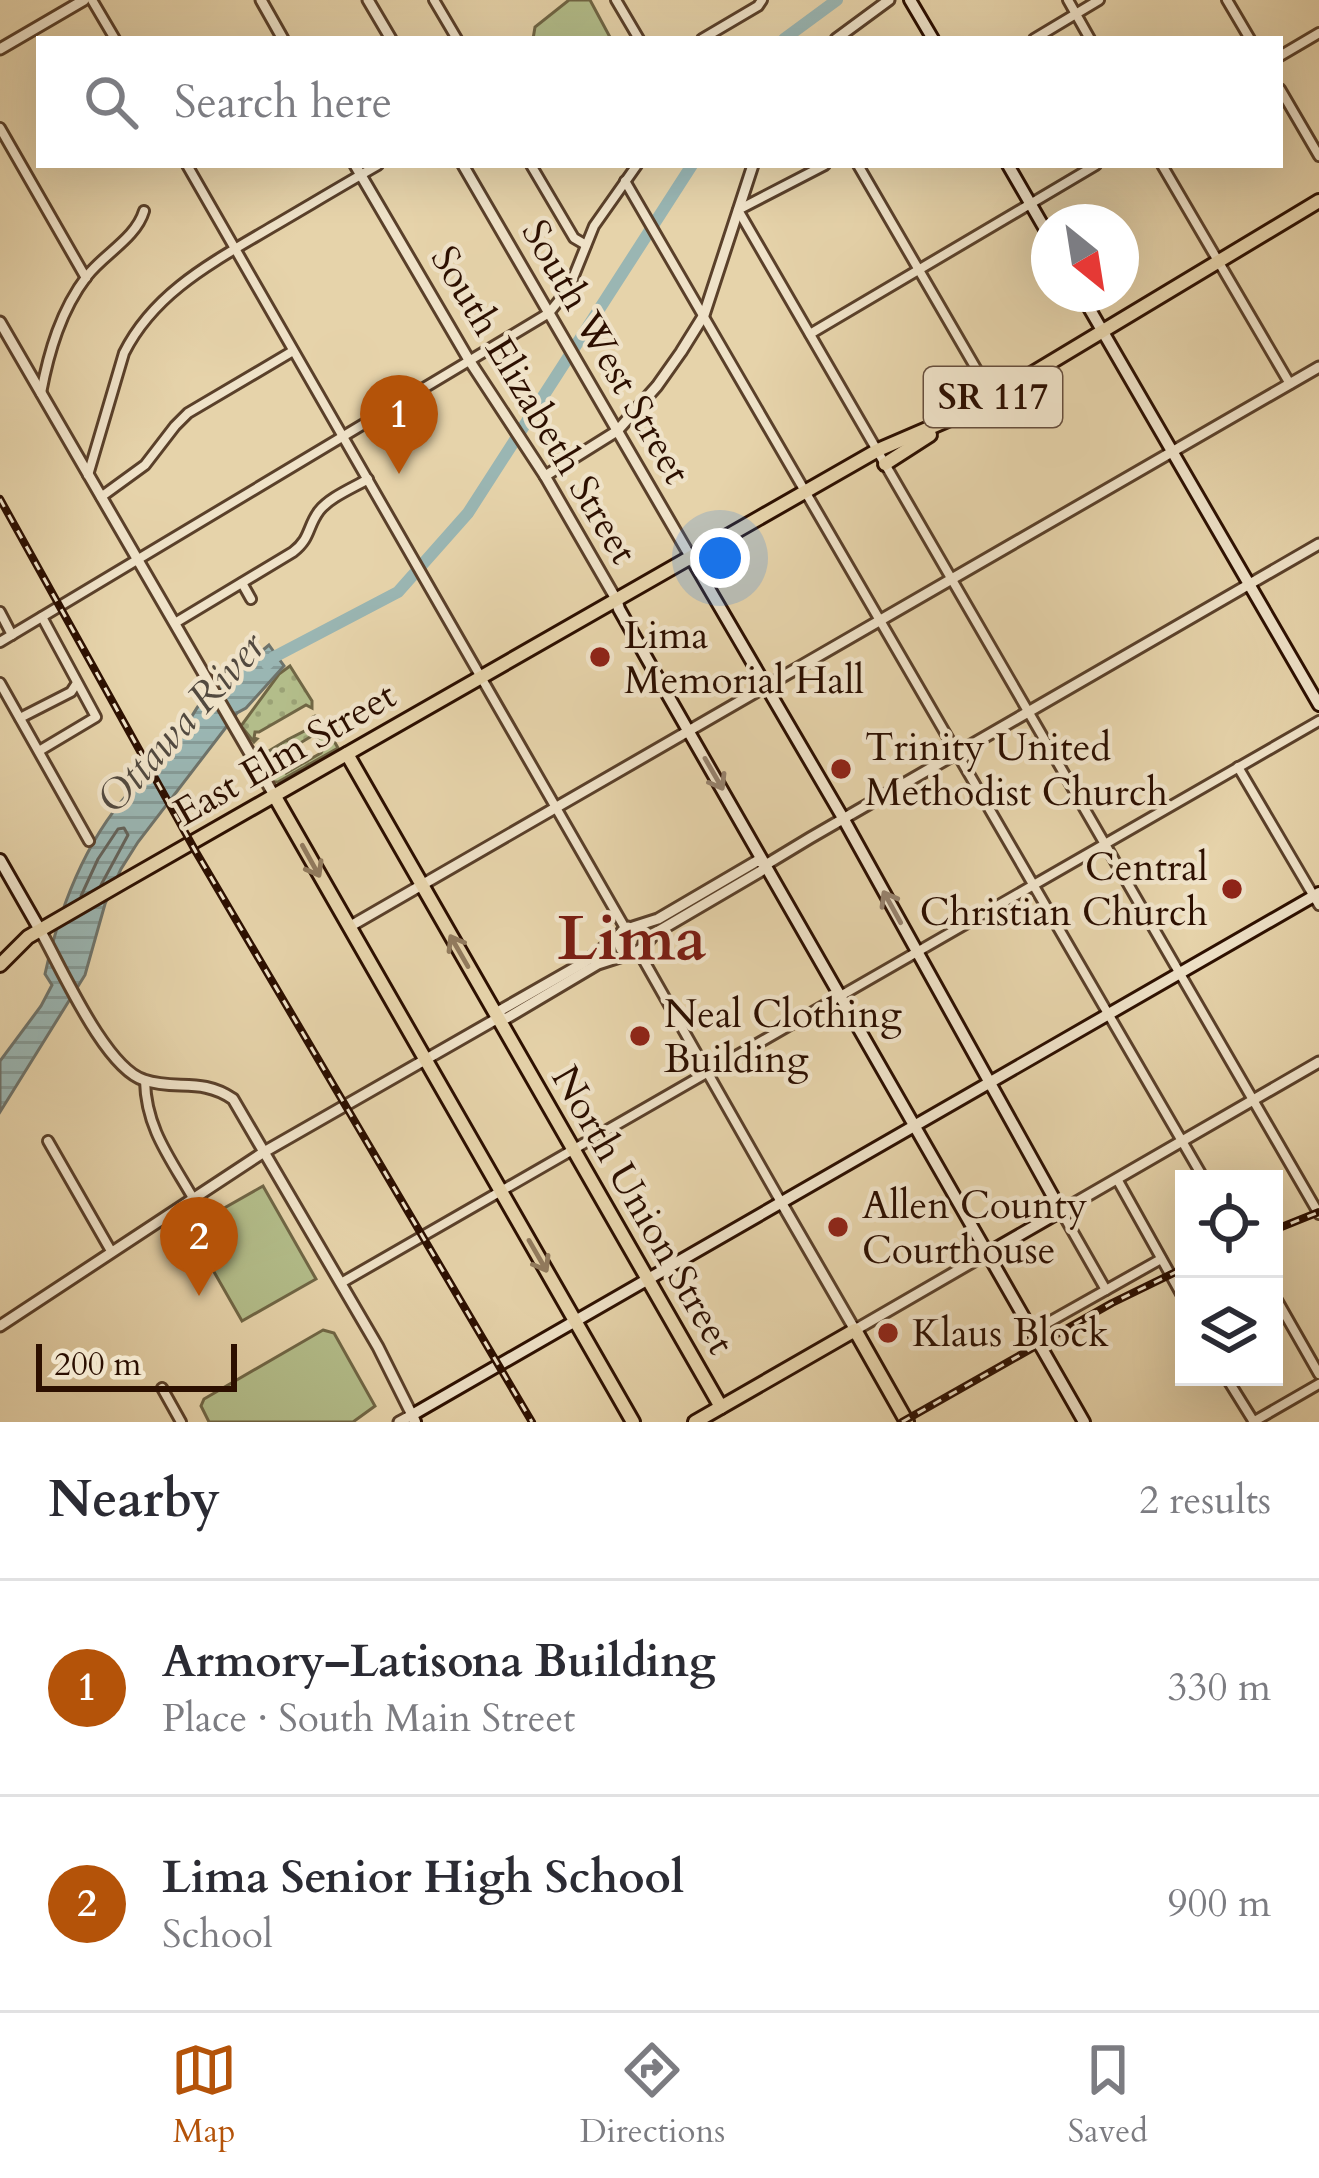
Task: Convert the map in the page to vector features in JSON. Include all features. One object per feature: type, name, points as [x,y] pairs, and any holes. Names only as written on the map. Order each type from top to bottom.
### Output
[{"type":"main road","points":[[910,0],[931,36]]},
{"type":"main road","points":[[1010,168],[1031,202]]},
{"type":"main road","name":"SR 117","points":[[481,676],[804,492],[882,457],[992,397],[1319,201]]},
{"type":"main road","points":[[1090,312],[1319,705]]},
{"type":"main road","name":"South West Street","points":[[690,556],[843,818],[1061,1211]]},
{"type":"main road","name":"South Elizabeth Street","points":[[616,599],[1084,1422]]},
{"type":"main road","name":"East Elm Street","points":[[0,965],[28,937],[481,676]]},
{"type":"main road","name":"North Union Street","points":[[346,754],[721,1407]]},
{"type":"main road","points":[[274,795],[633,1422]]},
{"type":"main road","points":[[0,860],[40,930]]},
{"type":"main road","points":[[414,1418],[781,1202],[1317,898]]},
{"type":"main road","points":[[988,1253],[1061,1211]]},
{"type":"main road","points":[[695,1422],[855,1330],[907,1422]]},
{"type":"street","points":[[0,49],[88,0],[113,36]]},
{"type":"street","points":[[261,0],[281,36]]},
{"type":"street","points":[[368,0],[389,36]]},
{"type":"street","points":[[434,0],[455,36]]},
{"type":"street","points":[[616,0],[637,36]]},
{"type":"street","points":[[840,36],[889,0]]},
{"type":"street","points":[[1068,0],[1088,36]]},
{"type":"street","points":[[1039,36],[1099,0]]},
{"type":"street","points":[[1227,0],[1248,36]]},
{"type":"street","points":[[707,36],[763,1]]},
{"type":"street","points":[[1283,54],[1319,33]]},
{"type":"street","points":[[1283,94],[1319,156]]},
{"type":"street","points":[[0,128],[86,278]]},
{"type":"street","points":[[189,168],[625,931]]},
{"type":"street","name":"South West Street","points":[[466,168],[690,556]]},
{"type":"street","points":[[533,168],[574,238],[586,245]]},
{"type":"street","points":[[0,642],[549,313],[569,287],[594,226],[635,168]]},
{"type":"street","points":[[545,476],[617,431],[668,372],[704,315],[752,168]]},
{"type":"street","points":[[738,210],[819,168]]},
{"type":"street","points":[[860,168],[992,397]]},
{"type":"street","points":[[810,334],[1091,168]]},
{"type":"street","points":[[1164,168],[1290,384]]},
{"type":"street","points":[[88,475],[116,372],[133,335],[166,296],[358,170]]},
{"type":"street","name":"South Elizabeth Street","points":[[358,170],[616,599]]},
{"type":"street","points":[[625,182],[1199,1170]]},
{"type":"street","points":[[738,210],[1319,1214]]},
{"type":"street","points":[[40,393],[52,344],[86,278],[140,223],[144,211]]},
{"type":"street","points":[[0,322],[274,795]]},
{"type":"street","points":[[101,497],[145,465],[188,413],[293,351]]},
{"type":"street","points":[[349,927],[1319,368]]},
{"type":"street","points":[[175,623],[303,544],[317,513],[368,478]]},
{"type":"street","points":[[0,1326],[264,1151],[425,1059],[501,1023],[598,964],[637,951],[657,932],[843,818],[1319,544]]},
{"type":"street","points":[[242,583],[251,599]]},
{"type":"street","points":[[0,612],[12,635]]},
{"type":"street","points":[[39,752],[96,717],[42,617]]},
{"type":"street","points":[[20,718],[71,692],[77,682]]},
{"type":"street","points":[[0,683],[89,841]]},
{"type":"street","points":[[341,1283],[1319,721]]},
{"type":"street","points":[[1238,767],[1317,898]]},
{"type":"street","points":[[501,1023],[501,1010],[585,962],[625,931],[658,919],[758,861],[766,864]]},
{"type":"street","points":[[40,930],[117,1063],[145,1081],[196,1084],[221,1091],[242,1111],[389,1366],[414,1418],[399,1422]]},
{"type":"street","points":[[625,931],[643,934],[637,951]]},
{"type":"street","points":[[625,931],[619,945],[637,951],[855,1330],[988,1253]]},
{"type":"street","points":[[1106,1290],[1061,1211],[1319,1062]]},
{"type":"street","points":[[145,1081],[152,1126],[193,1198]]},
{"type":"street","points":[[48,1141],[111,1251]]},
{"type":"street","points":[[1117,1179],[1175,1283]]},
{"type":"street","points":[[1033,1331],[1161,1259]]},
{"type":"street","points":[[1283,1311],[1319,1374]]},
{"type":"street","points":[[1232,1386],[1254,1422],[1319,1384]]},
{"type":"street","points":[[162,1388],[181,1422]]},
{"type":"street","name":"North Union Street","points":[[721,1407],[729,1422]]},
{"type":"green space","points":[[569,0],[590,0],[609,36],[534,36],[535,27]]},
{"type":"green space","points":[[290,666],[312,708],[306,705],[255,732],[254,742],[241,726]]},
{"type":"green space","points":[[315,716],[321,718],[338,748],[273,782],[257,750],[268,769],[262,755],[287,740],[290,745],[271,765],[281,766],[286,773],[321,753],[315,734],[297,745],[289,739],[316,725]]},
{"type":"green space","points":[[263,1186],[316,1279],[242,1321],[189,1228]]},
{"type":"green space","points":[[323,1330],[334,1333],[375,1406],[353,1422],[209,1422],[201,1406],[204,1399]]},
{"type":"water","points":[[269,645],[284,666],[237,713],[138,842],[105,904],[85,975],[0,1112],[0,1061],[52,985],[45,974],[51,948],[90,849],[119,804],[171,753],[199,705]]},
{"type":"waterway","name":"Ottawa River","points":[[788,36],[837,0]]},
{"type":"waterway","name":"Ottawa River","points":[[267,664],[398,592],[468,513],[690,168]]},
{"type":"railway","points":[[0,499],[196,852],[532,1422]]},
{"type":"railway","points":[[1283,1226],[1319,1212]]},
{"type":"railway","points":[[902,1422],[1175,1272]]},
{"type":"place","name":"Armory–Latisona Building","points":[[399,474]]},
{"type":"place","name":"Lima Memorial Hall","points":[[600,657]]},
{"type":"place","name":"Trinity United Methodist Church","points":[[841,769]]},
{"type":"place","name":"Central Christian Church","points":[[1232,889]]},
{"type":"place","name":"Neal Clothing Building","points":[[640,1036]]},
{"type":"place","name":"Allen County Courthouse","points":[[838,1227]]},
{"type":"place","name":"Lima Senior High School","points":[[199,1296]]},
{"type":"place","name":"Klaus Block","points":[[888,1333]]},
{"type":"district","name":"Lima","points":[[632,939]]}]
